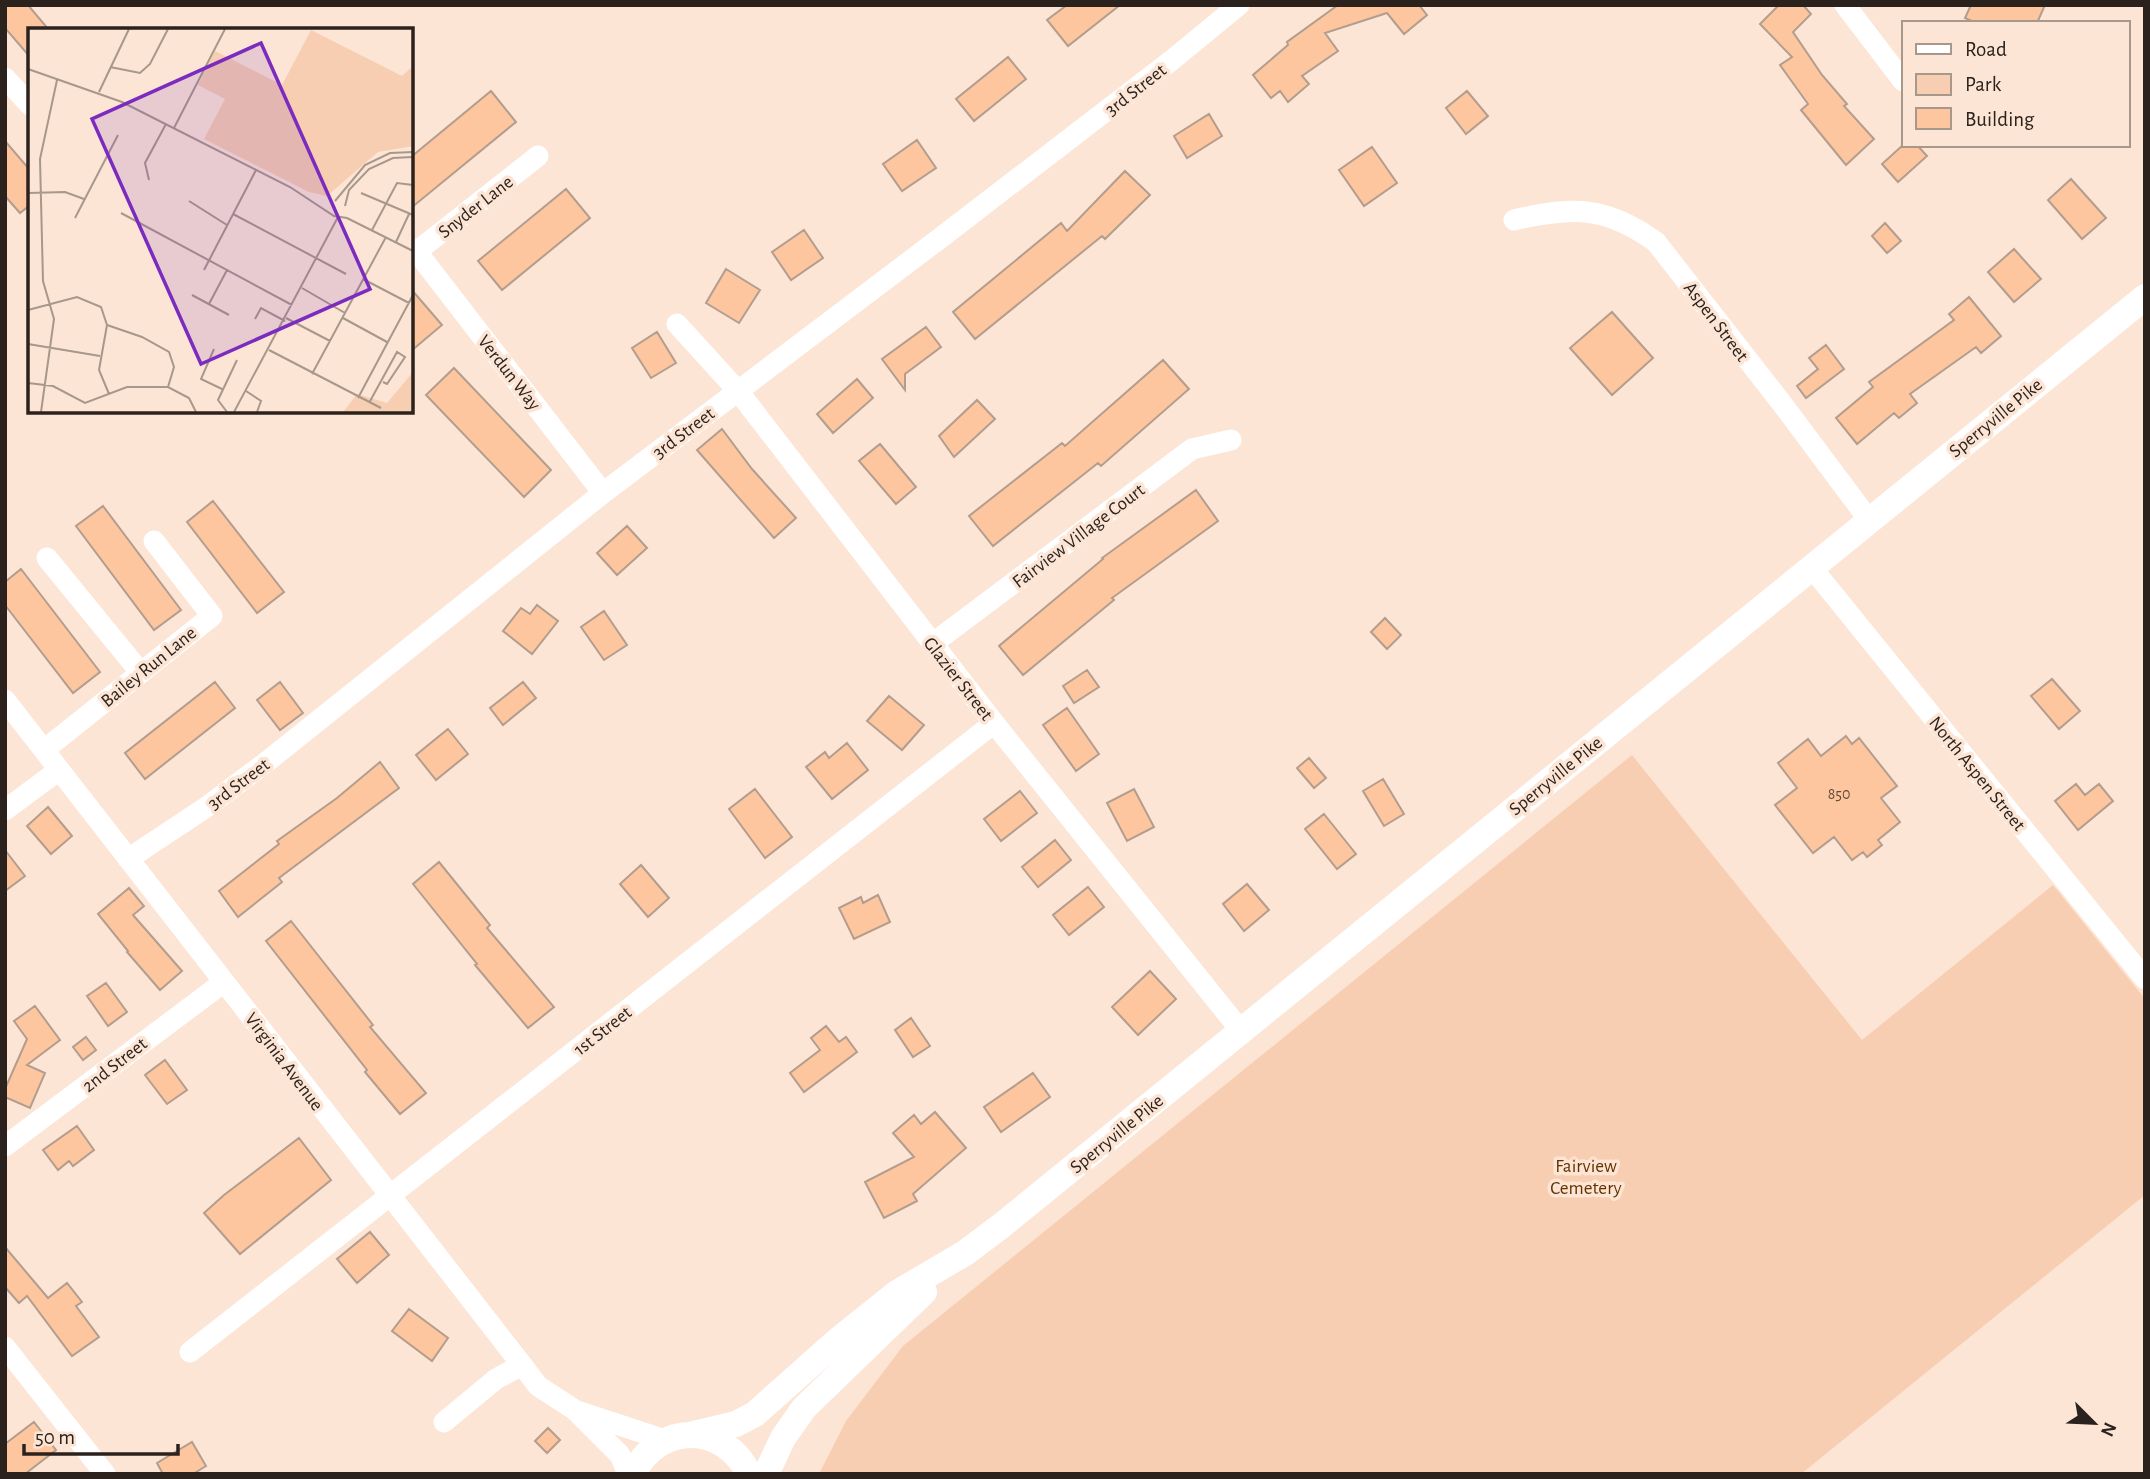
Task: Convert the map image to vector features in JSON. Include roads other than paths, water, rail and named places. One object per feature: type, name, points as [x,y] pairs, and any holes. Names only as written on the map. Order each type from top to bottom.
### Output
[{"type":"main road","name":"Sperryville Pike","points":[[665,1440],[736,1424],[755,1415],[897,1293],[965,1253],[1027,1206],[2145,297]]},
{"type":"main road","name":"Sperryville Pike","points":[[765,1474],[783,1437],[804,1408],[965,1253]]},
{"type":"main road","points":[[694,1434],[713,1438],[730,1448],[743,1462],[749,1474]]},
{"type":"main road","points":[[631,1474],[651,1449],[665,1440]]},
{"type":"street","name":"3rd Street","points":[[128,859],[208,806],[269,760],[603,492],[976,211],[1239,5]]},
{"type":"street","points":[[1845,5],[1902,81]]},
{"type":"street","points":[[5,78],[28,103]]},
{"type":"street","name":"Snyder Lane","points":[[414,254],[538,156]]},
{"type":"street","name":"Aspen Street","points":[[1514,220],[1563,211],[1589,211],[1613,217],[1656,242],[1869,520]]},
{"type":"street","name":"Verdun Way","points":[[414,254],[603,492]]},
{"type":"street","name":"Glazier Street","points":[[677,324],[738,391],[994,723],[1242,1032]]},
{"type":"street","name":"Fairview Village Court","points":[[932,644],[1192,449],[1231,440]]},
{"type":"street","name":"Bailey Run Lane","points":[[44,750],[212,616],[154,541]]},
{"type":"street","points":[[47,558],[141,673]]},
{"type":"street","name":"North Aspen Street","points":[[1812,568],[2145,979]]},
{"type":"street","name":"Virginia Avenue","points":[[5,700],[538,1386],[575,1410],[620,1455],[631,1474]]},
{"type":"street","name":"1st Street","points":[[190,1352],[994,723]]},
{"type":"street","points":[[5,810],[59,770]]},
{"type":"street","name":"2nd Street","points":[[5,1146],[224,982]]},
{"type":"street","points":[[5,1346],[93,1470]]},
{"type":"street","points":[[444,1422],[496,1379],[522,1365]]},
{"type":"street","name":"Virginia Avenue","points":[[575,1410],[665,1440]]},
{"type":"park label","name":"Fairview Cemetery","points":[[1586,1176]]}]
